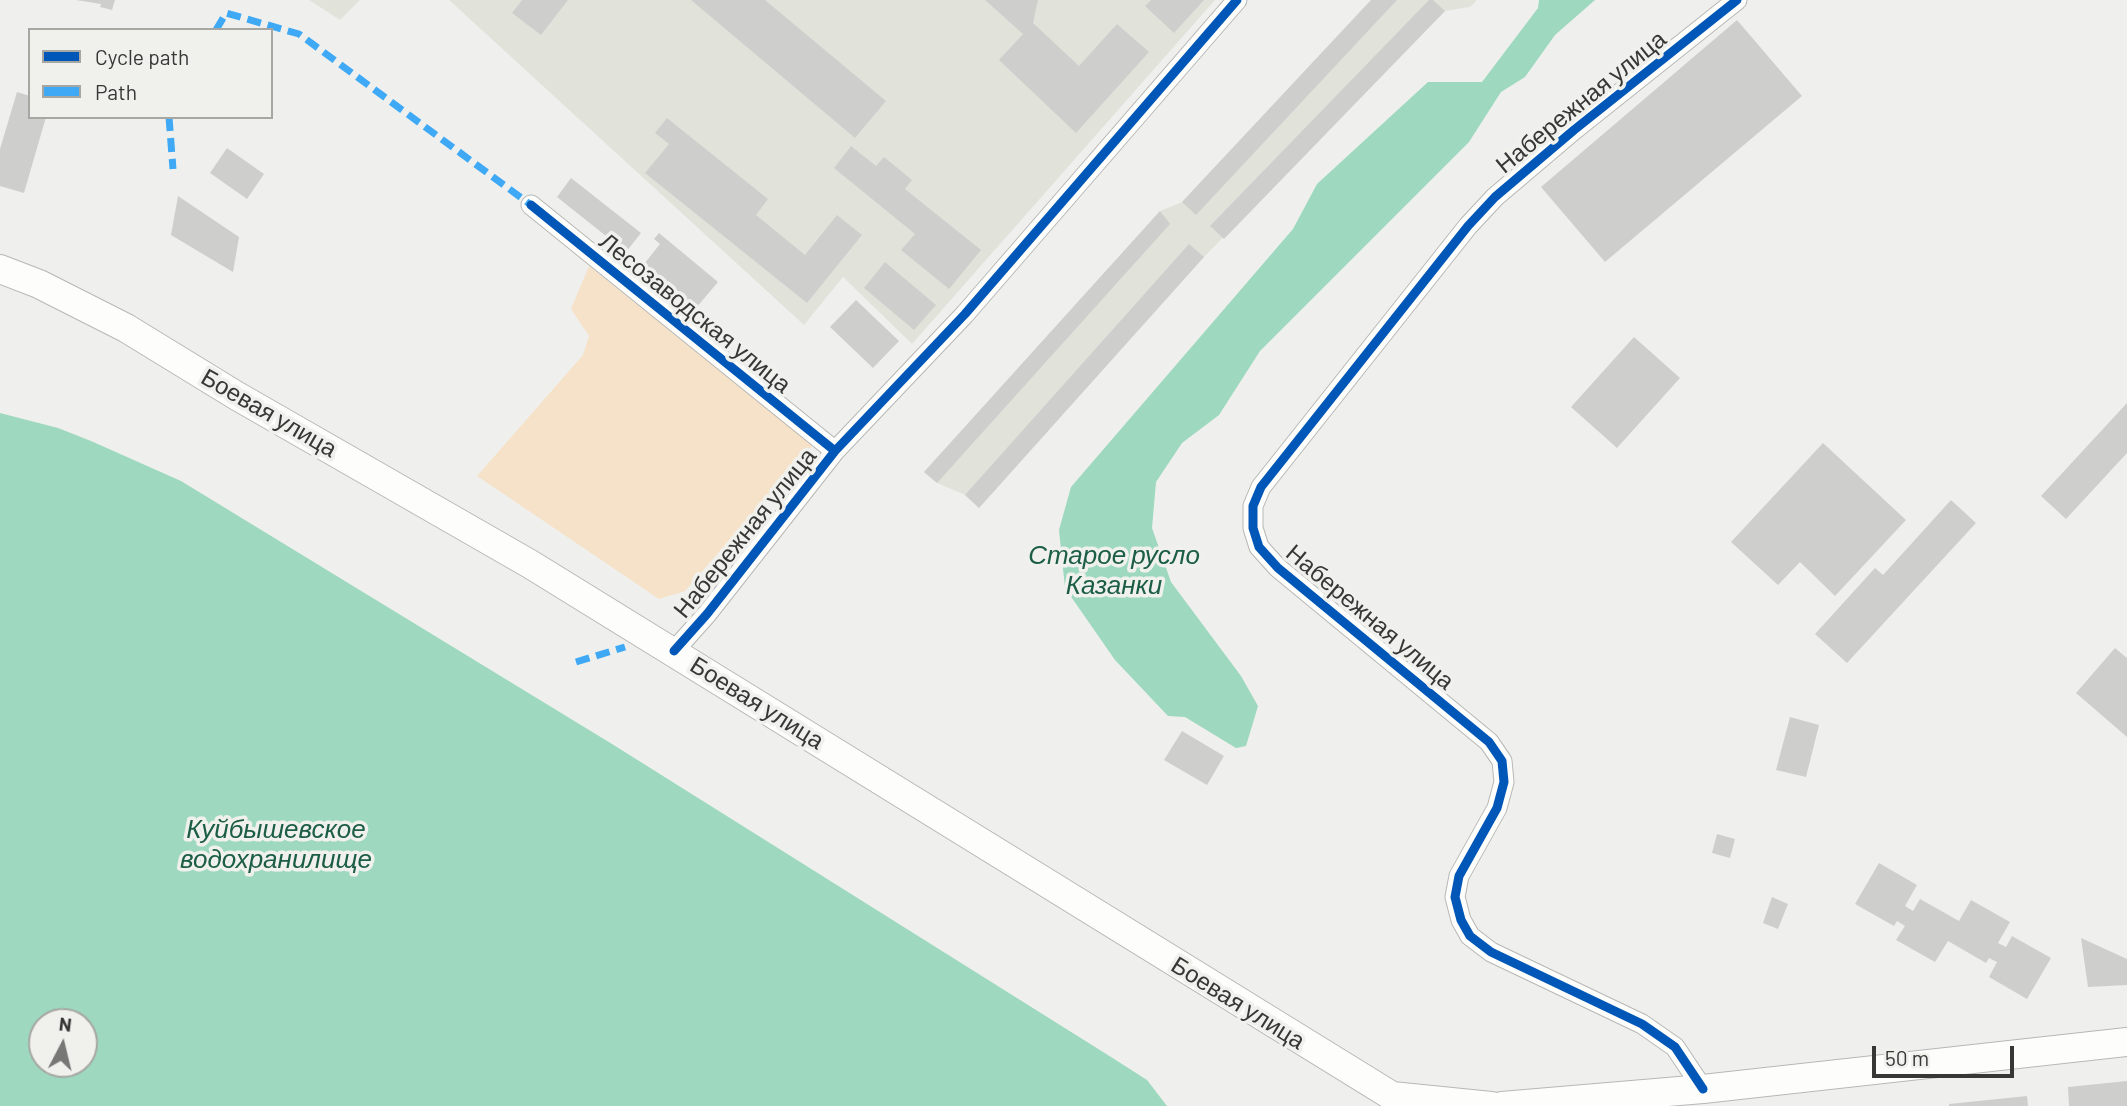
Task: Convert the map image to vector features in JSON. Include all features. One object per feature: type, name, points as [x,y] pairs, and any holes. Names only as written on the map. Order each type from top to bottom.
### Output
[{"type":"main road","name":"Боевая улица","points":[[0,269],[39,284],[127,328],[674,651],[1392,1096],[1491,1106]]},
{"type":"main road","points":[[1502,1106],[1703,1089],[2127,1042]]},
{"type":"street","name":"Набережная улица","points":[[674,651],[707,614],[835,451],[965,314],[1237,0]]},
{"type":"street","name":"Набережная улица","points":[[1703,1089],[1675,1047],[1642,1024],[1491,952],[1470,936],[1461,920],[1455,897],[1459,876],[1497,808],[1504,782],[1502,761],[1489,742],[1278,568],[1259,547],[1253,528],[1253,506],[1270,476],[1468,226],[1495,197],[1737,0]]},
{"type":"street","name":"Лесозаводская улица","points":[[531,205],[835,451]]},
{"type":"shaded area","points":[[309,0],[360,0],[340,20]]},
{"type":"shaded area","points":[[449,0],[1215,0],[912,344],[843,277],[804,325]]},
{"type":"shaded area","points":[[1371,0],[1477,0],[1470,7],[1445,11],[1204,257],[979,508],[965,495],[937,483],[924,472],[1160,211],[1182,202]]},
{"type":"shaded area","points":[[589,266],[813,445],[685,591],[659,599],[477,476],[583,355],[589,336],[571,309]]},
{"type":"water","name":"Старое русло Казанки","points":[[1539,0],[1595,0],[1555,35],[1525,77],[1501,92],[1469,142],[1260,351],[1219,415],[1182,443],[1156,482],[1152,528],[1171,582],[1241,676],[1258,706],[1246,746],[1236,748],[1185,717],[1168,716],[1115,660],[1065,588],[1059,530],[1071,487],[1293,229],[1317,184],[1428,82],[1482,82],[1538,8]]},
{"type":"water","name":"Куйбышевское водохранилище","points":[[0,413],[58,428],[181,481],[612,744],[1111,1057],[1147,1080],[1167,1106],[0,1106]]},
{"type":"building","points":[[76,0],[115,0],[112,10],[100,7],[101,4]]},
{"type":"building","points":[[522,0],[568,0],[541,35],[512,13]]},
{"type":"building","points":[[691,0],[765,0],[886,101],[855,138]]},
{"type":"building","points":[[985,0],[1038,0],[1033,23],[1079,66],[1117,24],[1149,52],[1076,133],[999,60],[1023,34]]},
{"type":"building","points":[[1151,0],[1204,0],[1174,33],[1145,6]]},
{"type":"building","points":[[1371,0],[1397,0],[1196,215],[1182,202]]},
{"type":"building","points":[[1429,0],[1433,0],[1445,11],[1224,239],[1210,226]]},
{"type":"building","points":[[1737,20],[1802,96],[1605,262],[1541,187]]},
{"type":"building","points":[[17,92],[28,95],[28,119],[45,119],[24,193],[0,186],[0,149]]},
{"type":"building","points":[[667,118],[768,199],[756,215],[805,255],[837,215],[862,235],[807,303],[645,173],[669,144],[655,133]]},
{"type":"building","points":[[851,146],[876,166],[884,157],[912,180],[905,189],[981,250],[949,289],[901,250],[915,234],[834,168]]},
{"type":"building","points":[[227,148],[264,174],[247,199],[210,173]]},
{"type":"building","points":[[571,178],[641,233],[626,252],[557,197]]},
{"type":"building","points":[[178,196],[239,237],[233,272],[171,235]]},
{"type":"building","points":[[1160,211],[1170,224],[937,483],[924,472]]},
{"type":"building","points":[[659,233],[718,282],[696,308],[644,264],[660,244],[654,239]]},
{"type":"building","points":[[1189,244],[1204,257],[979,508],[965,495]]},
{"type":"building","points":[[885,262],[936,305],[914,330],[864,288]]},
{"type":"building","points":[[856,300],[899,341],[873,368],[830,327]]},
{"type":"building","points":[[1634,337],[1680,378],[1617,448],[1571,407]]},
{"type":"building","points":[[2127,403],[2127,453],[2066,519],[2041,496]]},
{"type":"building","points":[[1823,443],[1906,520],[1835,596],[1800,562],[1778,585],[1731,542]]},
{"type":"building","points":[[1951,500],[1976,523],[1847,663],[1815,634],[1875,568],[1883,575]]},
{"type":"building","points":[[2115,648],[2127,658],[2127,737],[2076,693]]},
{"type":"building","points":[[1790,717],[1819,725],[1806,777],[1776,770]]},
{"type":"building","points":[[1182,731],[1224,756],[1207,785],[1164,760]]},
{"type":"building","points":[[1717,834],[1735,839],[1730,858],[1712,853]]},
{"type":"building","points":[[1879,863],[1917,885],[1905,906],[1913,911],[1920,899],[1959,921],[1971,900],[2010,922],[1998,943],[2006,947],[2012,936],[2051,958],[2027,999],[1989,977],[1997,962],[1989,958],[1986,963],[1948,941],[1935,962],[1896,940],[1905,926],[1897,921],[1894,926],[1855,904]]},
{"type":"building","points":[[1772,897],[1788,904],[1778,929],[1763,923]]},
{"type":"building","points":[[2081,938],[2127,959],[2127,985],[2088,987]]},
{"type":"building","points":[[2127,1081],[2127,1106],[2069,1106],[2068,1087]]},
{"type":"building","points":[[2027,1096],[2028,1106],[1949,1106],[1949,1104]]},
{"type":"marked path","points":[[217,28],[226,13],[299,34],[531,205]]},
{"type":"marked path","points":[[169,119],[173,169]]},
{"type":"marked path","points":[[576,662],[625,647]]},
{"type":"cycle path","points":[[674,651],[707,614],[835,451],[965,314],[1237,0]]},
{"type":"cycle path","points":[[1703,1089],[1675,1047],[1642,1024],[1491,952],[1470,936],[1461,920],[1455,897],[1459,876],[1497,808],[1504,782],[1502,761],[1489,742],[1278,568],[1259,547],[1253,528],[1253,506],[1261,487],[1468,226],[1495,197],[1737,0]]},
{"type":"cycle path","points":[[531,205],[835,451]]}]
